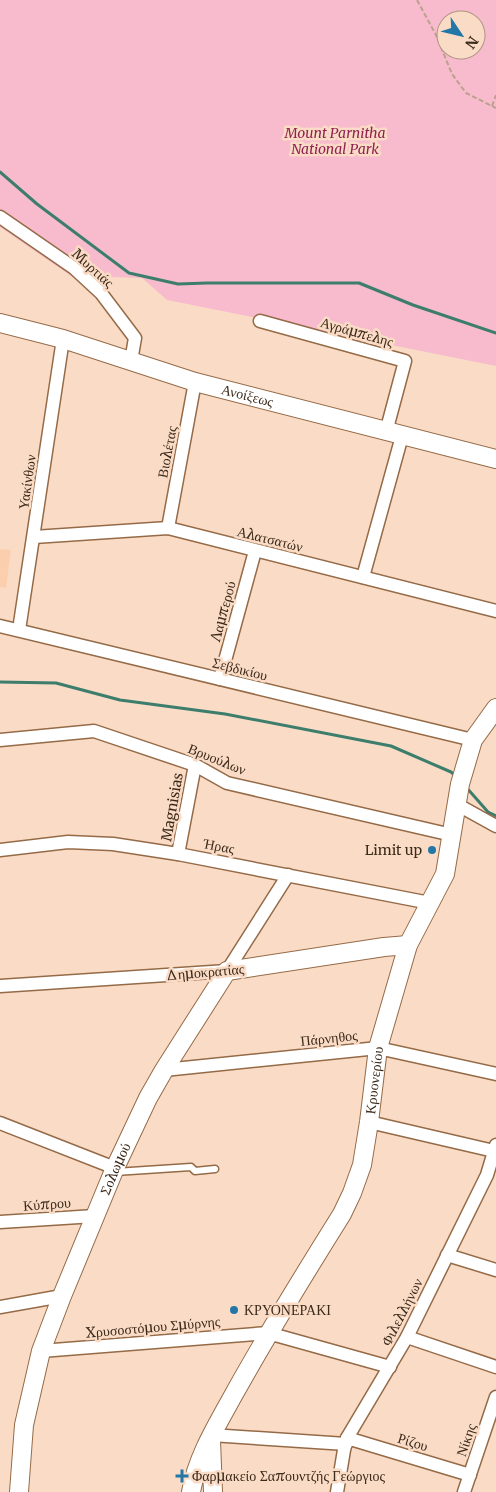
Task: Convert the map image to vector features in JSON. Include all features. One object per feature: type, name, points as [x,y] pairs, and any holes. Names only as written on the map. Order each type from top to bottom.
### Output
[{"type":"main road","name":"Ανοίξεως","points":[[0,323],[62,339],[195,382],[496,459]]},
{"type":"main road","name":"Κρυονερίου","points":[[191,1492],[194,1475],[211,1436],[268,1332],[342,1214],[352,1193],[362,1165],[378,1048],[408,945],[444,874],[458,805],[460,784],[473,740],[496,708]]},
{"type":"main road","name":"Δημοκρατίας","points":[[227,971],[408,945]]},
{"type":"main road","name":"Σολωμού","points":[[18,1492],[24,1425],[41,1351],[62,1296],[115,1170],[148,1098],[227,971]]},
{"type":"main road","points":[[211,1436],[213,1492]]},
{"type":"street","name":"Μυρτιάς","points":[[0,218],[74,268],[101,293],[135,338],[131,361]]},
{"type":"street","name":"Αγράμπελης","points":[[260,321],[405,361],[394,434],[363,577]]},
{"type":"street","name":"Υακίνθων","points":[[19,630],[62,339]]},
{"type":"street","name":"Βιολέτας","points":[[168,528],[195,382]]},
{"type":"street","name":"Αλατσατών","points":[[34,537],[168,528],[496,611]]},
{"type":"street","name":"Λαμπερού","points":[[220,679],[255,551]]},
{"type":"street","name":"Σεβδικίου","points":[[0,626],[473,740]]},
{"type":"street","name":"Βρυούλων","points":[[0,740],[94,731],[195,765],[227,783],[452,834]]},
{"type":"street","name":"Magnisias","points":[[178,854],[195,765]]},
{"type":"street","points":[[458,805],[496,826]]},
{"type":"street","name":"Ήρας","points":[[0,850],[68,842],[113,844],[178,854],[430,903]]},
{"type":"street","name":"Σολωμού","points":[[227,971],[288,875]]},
{"type":"street","name":"Δημοκρατίας","points":[[0,986],[227,971]]},
{"type":"street","name":"Πάρνηθος","points":[[164,1070],[378,1048],[496,1074]]},
{"type":"street","points":[[369,1122],[495,1148]]},
{"type":"street","points":[[1,1125],[115,1170]]},
{"type":"street","name":"Φιλελλήνων","points":[[337,1492],[346,1441],[407,1337],[447,1255],[491,1176],[495,1148]]},
{"type":"street","name":"Κύπρου","points":[[0,1222],[96,1216]]},
{"type":"street","points":[[447,1255],[496,1270]]},
{"type":"street","points":[[0,1308],[62,1296]]},
{"type":"street","points":[[268,1332],[390,1367]]},
{"type":"street","name":"Χρυσοστόμου Σμύρνης","points":[[41,1351],[268,1332]]},
{"type":"street","points":[[407,1337],[496,1367]]},
{"type":"street","name":"Νίκης","points":[[464,1492],[496,1397]]},
{"type":"street","name":"Ρίζου","points":[[211,1436],[346,1441],[470,1475]]},
{"type":"lane","points":[[115,1170],[191,1167],[195,1171],[215,1169]]},
{"type":"path","points":[[417,0],[436,35],[452,74],[466,93],[496,108]]},
{"type":"path","points":[[492,106],[496,96]]},
{"type":"shaded area","points":[[0,549],[11,550],[6,588],[0,587]]},
{"type":"green space","name":"Mount Parnitha National Park","points":[[0,0],[496,0],[496,366],[167,300],[142,278],[71,276],[0,227]]},
{"type":"waterway","points":[[0,172],[37,204],[129,273],[178,284],[359,283],[413,305],[496,333]]},
{"type":"waterway","points":[[0,682],[56,683],[120,700],[225,714],[391,746],[451,772],[457,777]]},
{"type":"waterway","points":[[466,787],[488,812],[496,816]]},
{"type":"place","name":"Limit up","points":[[432,850]]},
{"type":"place","name":"ΚΡΥΟΝΕΡΑΚΙ","points":[[234,1310]]},
{"type":"place","name":"Φαρμακείο Σαπουντζής Γεώργιος","points":[[182,1476]]}]
